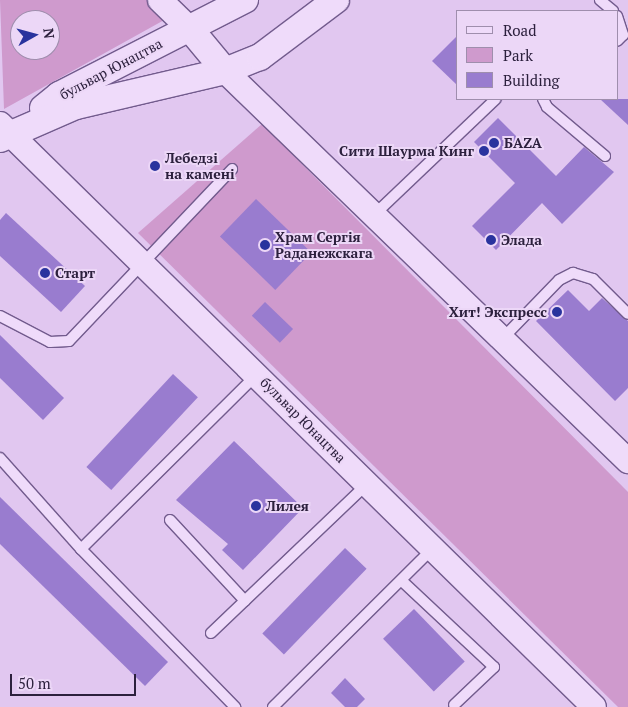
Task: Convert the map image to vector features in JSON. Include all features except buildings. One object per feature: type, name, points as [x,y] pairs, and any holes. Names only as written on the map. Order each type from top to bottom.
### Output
[{"type":"main road","name":"бульвар Юнацтва","points":[[3,132],[59,95],[191,30],[245,0]]},
{"type":"main road","name":"бульвар Юнацтва","points":[[3,132],[76,106],[225,71],[260,57],[336,0]]},
{"type":"main road","points":[[191,30],[225,71]]},
{"type":"street","points":[[160,0],[191,30]]},
{"type":"street","points":[[225,71],[373,216],[504,337],[628,461]]},
{"type":"street","name":"бульвар Юнацтва","points":[[3,132],[143,260],[594,707]]},
{"type":"lane","points":[[600,0],[612,10]]},
{"type":"lane","points":[[618,21],[622,39]]},
{"type":"lane","points":[[373,216],[495,100]]},
{"type":"lane","points":[[544,100],[547,107],[605,156]]},
{"type":"lane","points":[[0,316],[50,342],[69,341],[84,331],[143,260],[232,169]]},
{"type":"lane","points":[[504,337],[559,280],[573,273],[593,280],[628,314]]},
{"type":"lane","points":[[81,549],[257,374]]},
{"type":"lane","points":[[0,458],[81,549],[235,707]]},
{"type":"lane","points":[[211,633],[368,483]]},
{"type":"lane","points":[[170,520],[245,601]]},
{"type":"lane","points":[[273,707],[402,581],[433,548]]},
{"type":"lane","points":[[402,581],[494,667],[454,705]]},
{"type":"green space","points":[[0,0],[147,0],[166,19],[4,109]]},
{"type":"green space","points":[[262,124],[628,492],[628,707],[618,707],[138,233]]},
{"type":"place","name":"БАZA","points":[[494,143]]},
{"type":"place","name":"Сити Шаурма Кинг","points":[[484,151]]},
{"type":"place","name":"Лебедзі на камені","points":[[155,166]]},
{"type":"place","name":"Элада","points":[[491,240]]},
{"type":"place","name":"Храм Сергія Раданежскага","points":[[265,245]]},
{"type":"place","name":"Старт","points":[[45,273]]},
{"type":"place","name":"Хит! Экспресс","points":[[557,312]]},
{"type":"place","name":"Лилея","points":[[256,506]]}]
